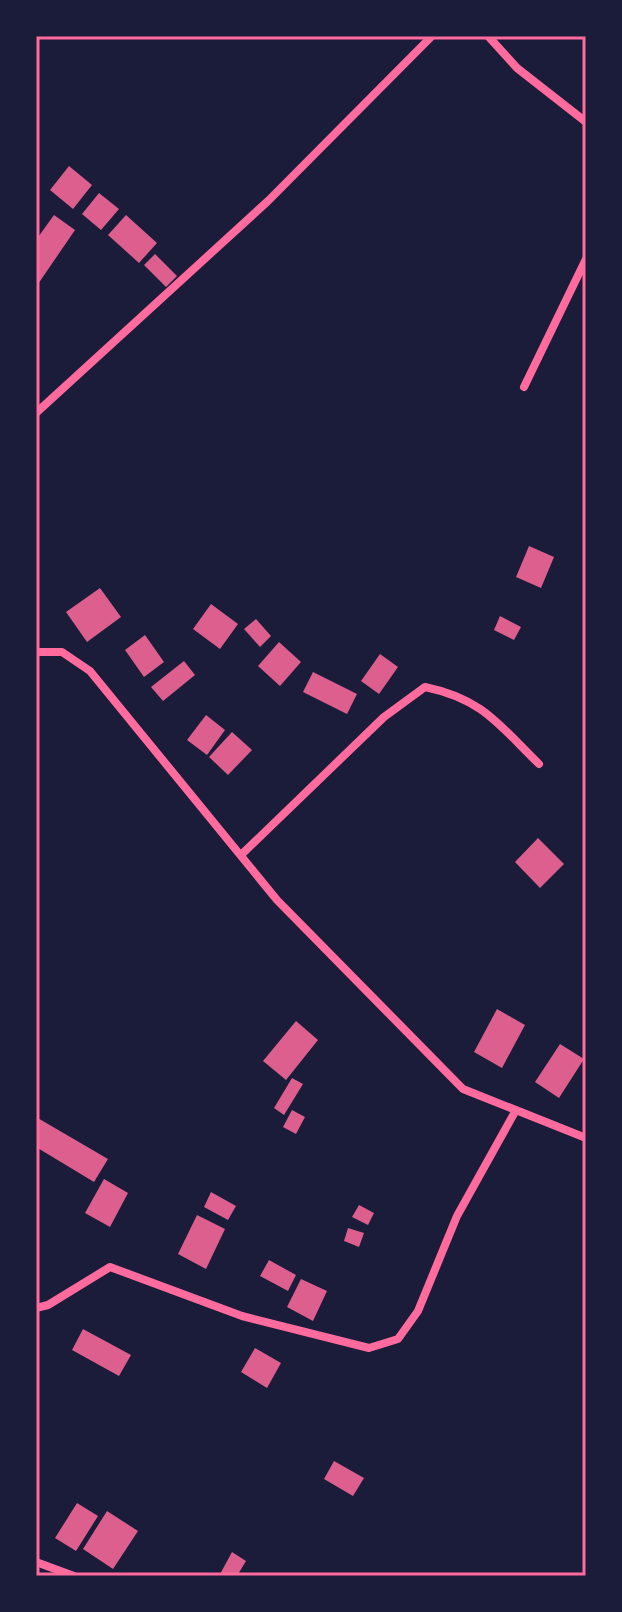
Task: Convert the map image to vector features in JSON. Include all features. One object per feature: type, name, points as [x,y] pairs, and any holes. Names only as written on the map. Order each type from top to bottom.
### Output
[{"type":"street","points":[[36,413],[268,201],[432,36]]},
{"type":"street","points":[[488,36],[517,68],[586,122]]},
{"type":"street","points":[[524,387],[586,259]]},
{"type":"street","points":[[36,652],[62,652],[90,671],[277,900],[463,1089],[586,1138]]},
{"type":"street","points":[[241,855],[384,717],[425,687],[459,694],[485,711],[539,764]]},
{"type":"street","points":[[36,1308],[48,1305],[110,1267],[242,1316],[369,1348],[398,1339],[418,1311],[457,1216],[516,1110]]},
{"type":"street","points":[[36,1562],[74,1576]]},
{"type":"building","points":[[69,166],[92,185],[73,209],[50,190]]},
{"type":"building","points":[[99,193],[119,209],[101,230],[82,214]]},
{"type":"building","points":[[54,215],[75,230],[36,287],[36,240]]},
{"type":"building","points":[[126,215],[157,243],[139,263],[108,235]]},
{"type":"building","points":[[155,254],[177,276],[166,287],[144,265]]},
{"type":"building","points":[[529,546],[554,557],[541,588],[516,577]]},
{"type":"building","points":[[100,588],[121,617],[87,642],[66,612]]},
{"type":"building","points":[[211,604],[238,624],[220,649],[193,629]]},
{"type":"building","points":[[500,616],[521,627],[514,640],[494,630]]},
{"type":"building","points":[[256,619],[271,636],[260,647],[244,629]]},
{"type":"building","points":[[145,635],[164,662],[144,677],[125,650]]},
{"type":"building","points":[[279,642],[301,662],[280,686],[258,666]]},
{"type":"building","points":[[380,654],[398,667],[379,694],[361,681]]},
{"type":"building","points":[[184,661],[195,675],[163,701],[151,687]]},
{"type":"building","points":[[313,672],[357,694],[347,714],[303,692]]},
{"type":"building","points":[[206,715],[225,730],[207,755],[187,740]]},
{"type":"building","points":[[232,732],[252,750],[228,775],[209,757]]},
{"type":"building","points":[[538,838],[564,864],[540,888],[515,862]]},
{"type":"building","points":[[497,1009],[525,1025],[502,1068],[474,1052]]},
{"type":"building","points":[[296,1021],[318,1040],[286,1080],[263,1061]]},
{"type":"building","points":[[560,1044],[584,1059],[559,1098],[535,1082]]},
{"type":"building","points":[[292,1078],[303,1084],[284,1115],[274,1108]]},
{"type":"building","points":[[292,1110],[305,1117],[296,1134],[283,1127]]},
{"type":"building","points":[[36,1117],[108,1159],[94,1182],[36,1147]]},
{"type":"building","points":[[104,1179],[128,1193],[110,1227],[85,1213]]},
{"type":"building","points":[[211,1192],[236,1206],[228,1220],[204,1207]]},
{"type":"building","points":[[359,1205],[374,1213],[368,1225],[352,1217]]},
{"type":"building","points":[[197,1215],[225,1229],[206,1269],[178,1254]]},
{"type":"building","points":[[348,1228],[364,1233],[359,1247],[344,1241]]},
{"type":"building","points":[[269,1260],[296,1275],[288,1291],[260,1276]]},
{"type":"building","points":[[301,1279],[327,1291],[313,1321],[287,1307]]},
{"type":"building","points":[[83,1329],[131,1355],[119,1376],[72,1350]]},
{"type":"building","points":[[255,1348],[281,1363],[267,1388],[241,1372]]},
{"type":"building","points":[[334,1461],[364,1478],[353,1496],[324,1479]]},
{"type":"building","points":[[77,1503],[98,1516],[76,1551],[55,1538]]},
{"type":"building","points":[[107,1511],[138,1531],[113,1569],[83,1549]]},
{"type":"building","points":[[232,1552],[246,1561],[237,1576],[219,1576]]}]
